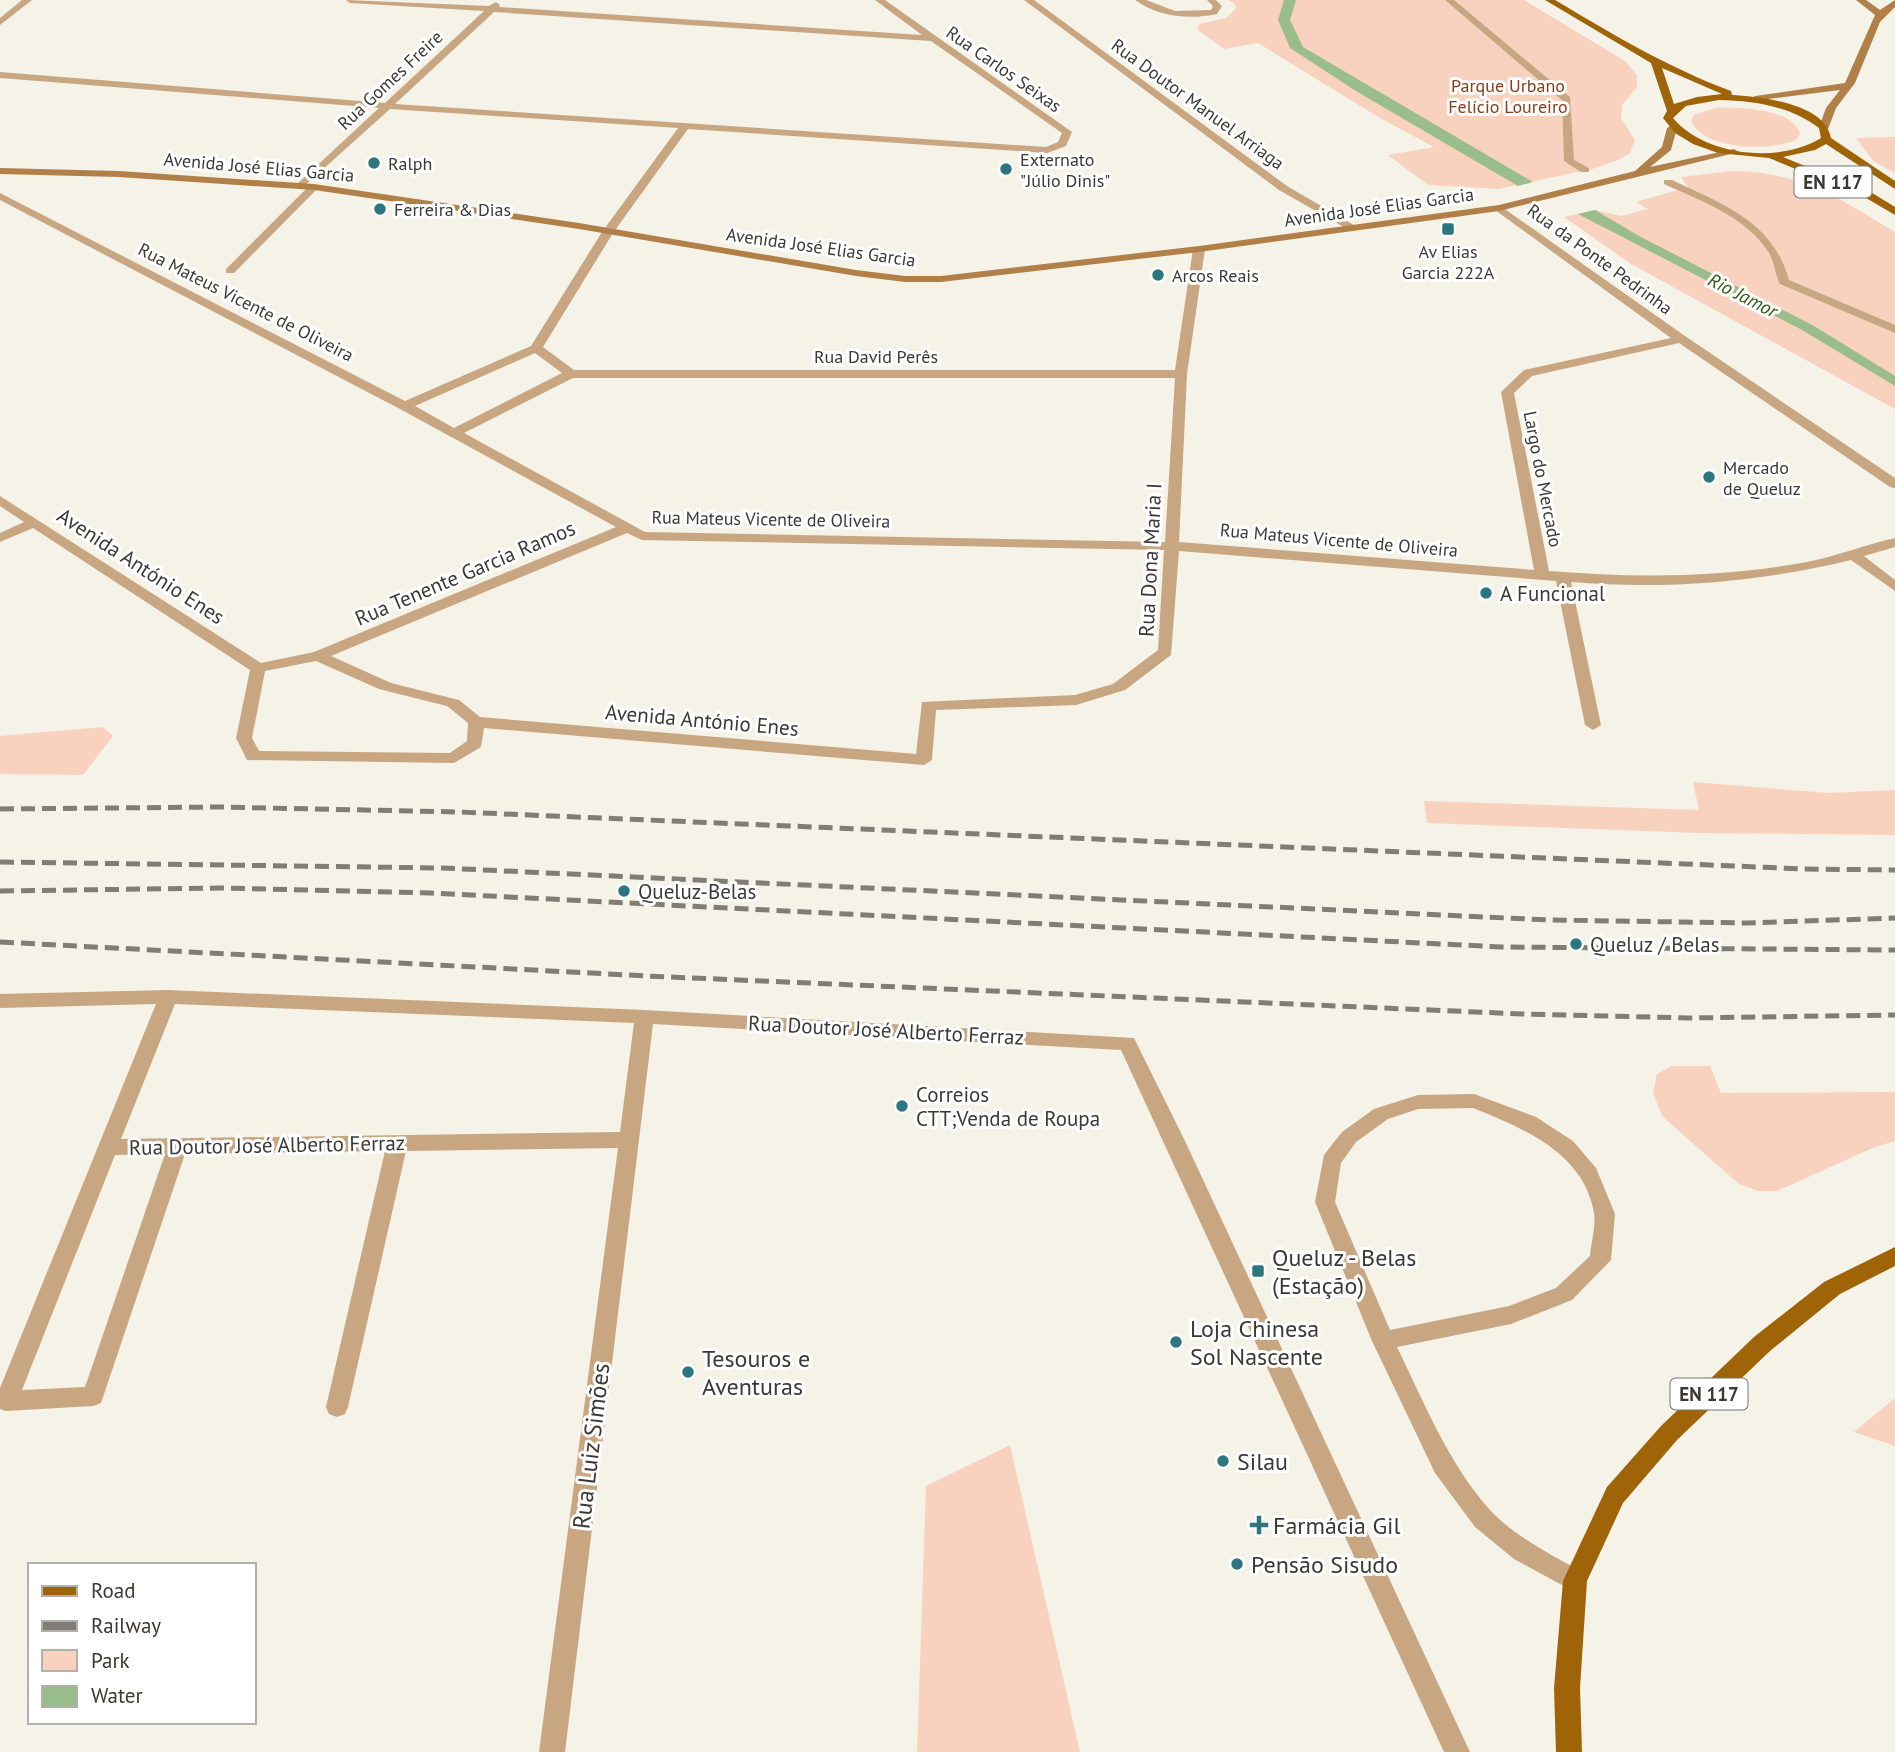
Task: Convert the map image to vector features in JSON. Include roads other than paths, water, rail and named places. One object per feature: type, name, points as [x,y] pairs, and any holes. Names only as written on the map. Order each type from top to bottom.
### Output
[{"type":"main road","points":[[1549,0],[1655,62],[1692,80],[1742,98]]},
{"type":"main road","points":[[1655,62],[1671,110],[1668,118],[1672,128]]},
{"type":"main road","points":[[1671,110],[1698,99],[1755,99],[1798,110],[1824,127]]},
{"type":"main road","name":"EN 117","points":[[1824,127],[1826,139],[1895,186]]},
{"type":"main road","name":"EN 117","points":[[1672,128],[1686,138],[1707,146],[1734,152],[1770,155],[1807,151],[1819,146],[1826,139]]},
{"type":"main road","name":"EN 117","points":[[1770,155],[1870,196],[1895,212]]},
{"type":"main road","name":"EN 117","points":[[1569,1752],[1567,1688],[1575,1581],[1615,1495],[1669,1433],[1762,1344],[1832,1288],[1895,1256]]},
{"type":"street","points":[[0,22],[28,0]]},
{"type":"street","points":[[350,0],[933,38]]},
{"type":"street","name":"Rua Gomes Freire","points":[[301,186],[502,0]]},
{"type":"street","name":"Rua Carlos Seixas","points":[[685,126],[1047,150],[1062,144],[1067,132],[879,0]]},
{"type":"street","name":"Rua Doutor Manuel Arriaga","points":[[1028,0],[1283,188],[1353,228]]},
{"type":"street","points":[[1139,0],[1167,13],[1193,16],[1214,12],[1218,6],[1211,0]]},
{"type":"street","points":[[1450,0],[1567,99],[1569,162],[1585,170]]},
{"type":"street","points":[[1860,0],[1880,13]]},
{"type":"street","points":[[1824,127],[1830,107],[1846,86],[1880,13],[1895,3]]},
{"type":"street","points":[[0,75],[387,106],[685,126]]},
{"type":"street","points":[[1755,99],[1846,86]]},
{"type":"street","points":[[405,406],[536,348],[608,232],[685,126]]},
{"type":"street","name":"Avenida José Elias Garcia","points":[[1634,174],[1667,148],[1672,128]]},
{"type":"street","name":"Avenida José Elias Garcia","points":[[0,171],[132,175],[314,187],[385,195],[905,279],[973,276],[1199,249],[1499,208],[1734,152]]},
{"type":"street","points":[[1668,182],[1734,214],[1757,233],[1775,252],[1784,282],[1895,328]]},
{"type":"street","points":[[230,271],[314,187]]},
{"type":"street","name":"Rua Mateus Vicente de Oliveira","points":[[0,196],[405,406],[642,536],[1170,546],[1542,575]]},
{"type":"street","name":"Rua da Ponte Pedrinha","points":[[1499,208],[1681,338]]},
{"type":"street","name":"Rua Dona Maria I","points":[[924,760],[928,705],[1076,700],[1119,687],[1166,652],[1181,374],[1199,249]]},
{"type":"street","points":[[1681,338],[1895,484]]},
{"type":"street","name":"Largo do Mercado","points":[[1681,338],[1528,373],[1507,392],[1542,575],[1693,581],[1734,578],[1855,556],[1895,542]]},
{"type":"street","points":[[454,433],[571,374],[536,348]]},
{"type":"street","name":"Rua David Perês","points":[[571,374],[1181,374]]},
{"type":"street","name":"Avenida António Enes","points":[[0,500],[258,668]]},
{"type":"street","points":[[0,538],[34,522]]},
{"type":"street","name":"Rua Tenente Garcia Ramos","points":[[318,656],[627,528]]},
{"type":"street","points":[[1855,556],[1895,587]]},
{"type":"street","points":[[1563,577],[1593,725]]},
{"type":"street","points":[[318,656],[385,686],[453,703],[476,722],[475,743],[454,758],[253,756],[244,738],[258,668],[318,656]]},
{"type":"street","name":"Avenida António Enes","points":[[476,722],[924,760]]},
{"type":"street","points":[[0,1001],[168,997]]},
{"type":"street","name":"Rua Doutor José Alberto Ferraz","points":[[630,1140],[108,1147],[168,997],[645,1017],[1127,1043],[1174,1139],[1457,1752]]},
{"type":"street","name":"Rua Luiz Simões","points":[[552,1752],[645,1017]]},
{"type":"street","points":[[1383,1341],[1511,1315],[1564,1294],[1600,1260],[1605,1214],[1589,1174],[1566,1147],[1530,1122],[1474,1101],[1418,1102],[1381,1114],[1349,1137],[1331,1161],[1325,1202],[1383,1341],[1443,1466],[1483,1519],[1523,1551],[1575,1581]]},
{"type":"street","points":[[337,1407],[397,1144]]},
{"type":"street","points":[[108,1147],[6,1401],[93,1396],[178,1145]]},
{"type":"water","points":[[1284,0],[1296,0],[1290,20],[1303,47],[1533,182],[1518,186],[1356,91],[1290,48],[1278,20]]},
{"type":"water","name":"Rio Jamor","points":[[1595,210],[1639,236],[1814,326],[1895,376],[1895,386],[1802,330],[1578,214]]},
{"type":"railway","points":[[0,809],[219,807],[459,812],[1804,869],[1895,870]]},
{"type":"railway","points":[[0,862],[442,868],[1549,920],[1747,923],[1895,918]]},
{"type":"railway","points":[[0,891],[220,888],[430,893],[1501,947],[1895,950]]},
{"type":"railway","points":[[0,942],[647,976],[1522,1014],[1689,1018],[1895,1015]]},
{"type":"place","name":"Ralph","points":[[374,163]]},
{"type":"place","name":"Externato \"Júlio Dinis\"","points":[[1006,169]]},
{"type":"place","name":"Ferreira & Dias","points":[[380,209]]},
{"type":"place","name":"Av Elias Garcia 222A","points":[[1448,229]]},
{"type":"place","name":"Arcos Reais","points":[[1158,275]]},
{"type":"place","name":"Mercado de Queluz","points":[[1709,477]]},
{"type":"place","name":"A Funcional","points":[[1486,593]]},
{"type":"place","name":"Queluz-Belas","points":[[624,891]]},
{"type":"place","name":"Queluz / Belas","points":[[1576,944]]},
{"type":"place","name":"Correios CTT;Venda de Roupa","points":[[902,1106]]},
{"type":"place","name":"Queluz - Belas (Estação)","points":[[1258,1271]]},
{"type":"place","name":"Loja Chinesa Sol Nascente","points":[[1176,1342]]},
{"type":"place","name":"Tesouros e Aventuras","points":[[688,1372]]},
{"type":"place","name":"Silau","points":[[1223,1461]]},
{"type":"place","name":"Farmácia Gil","points":[[1259,1525]]},
{"type":"place","name":"Pensão Sisudo","points":[[1237,1564]]},
{"type":"park label","name":"Parque Urbano Felício Loureiro","points":[[1508,95]]}]
